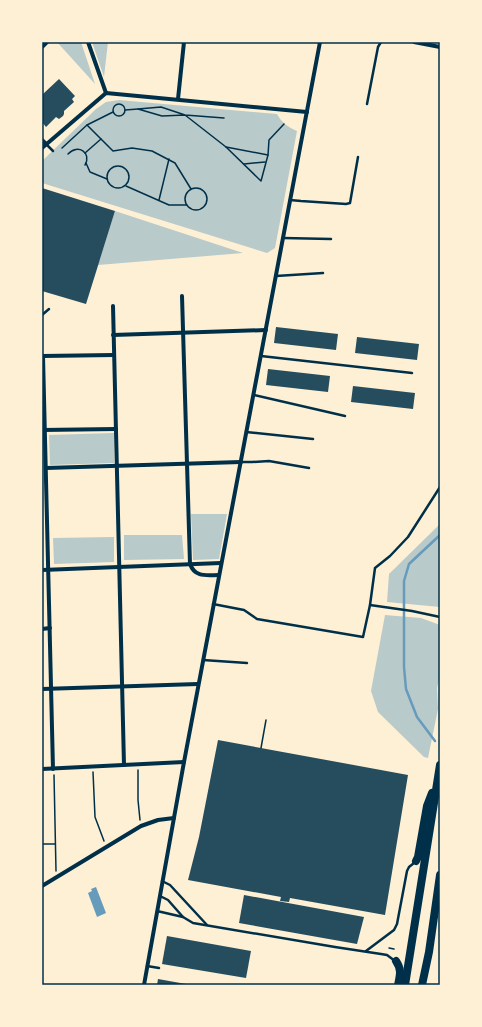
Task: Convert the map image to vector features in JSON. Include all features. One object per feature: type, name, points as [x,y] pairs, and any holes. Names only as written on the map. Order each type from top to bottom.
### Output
[{"type":"main road","points":[[405,985],[440,765]]},
{"type":"main road","points":[[416,861],[427,806],[437,781]]},
{"type":"main road","points":[[422,985],[440,875]]},
{"type":"main road","points":[[396,961],[400,970],[398,985]]},
{"type":"street","points":[[42,47],[47,42]]},
{"type":"street","points":[[88,42],[106,93]]},
{"type":"street","points":[[178,99],[184,42]]},
{"type":"street","points":[[144,985],[198,684],[320,42]]},
{"type":"street","points":[[414,42],[440,47]]},
{"type":"street","points":[[42,148],[106,93],[307,112]]},
{"type":"street","points":[[42,140],[46,144]]},
{"type":"street","points":[[182,296],[190,564],[194,571],[199,575],[219,575]]},
{"type":"street","points":[[113,306],[124,765]]},
{"type":"street","points":[[114,335],[266,330]]},
{"type":"street","points":[[53,768],[43,356],[114,354]]},
{"type":"street","points":[[44,430],[116,429]]},
{"type":"street","points":[[46,468],[240,462]]},
{"type":"street","points":[[42,570],[221,563]]},
{"type":"street","points":[[42,629],[50,628]]},
{"type":"street","points":[[42,690],[198,684]]},
{"type":"street","points":[[42,769],[184,762]]},
{"type":"street","points":[[42,886],[141,826],[158,820],[174,818]]},
{"type":"lane","points":[[367,104],[378,47],[381,42]]},
{"type":"lane","points":[[46,144],[53,151]]},
{"type":"lane","points":[[290,200],[350,203],[358,157]]},
{"type":"lane","points":[[283,238],[332,239]]},
{"type":"lane","points":[[276,276],[323,273]]},
{"type":"lane","points":[[42,314],[49,310]]},
{"type":"lane","points":[[261,356],[412,373]]},
{"type":"lane","points":[[253,395],[345,416]]},
{"type":"lane","points":[[246,432],[313,439]]},
{"type":"lane","points":[[240,462],[269,461],[309,468]]},
{"type":"lane","points":[[213,604],[244,610],[257,619],[363,637],[376,568],[408,537],[440,487]]},
{"type":"lane","points":[[370,605],[440,617]]},
{"type":"lane","points":[[203,660],[247,663]]},
{"type":"lane","points":[[366,952],[394,930],[397,924],[407,871],[416,861]]},
{"type":"lane","points":[[162,881],[170,885],[208,925]]},
{"type":"lane","points":[[160,896],[168,900],[183,917],[193,923],[387,955],[396,961]]},
{"type":"lane","points":[[157,911],[183,917]]},
{"type":"lane","points":[[147,966],[159,968]]},
{"type":"path","points":[[113,112],[112,110],[114,106],[118,104],[124,106],[125,110]]},
{"type":"path","points":[[125,110],[162,107],[185,115],[226,147],[261,181],[268,155],[269,140],[284,124]]},
{"type":"path","points":[[138,109],[162,116],[185,115],[224,118]]},
{"type":"path","points":[[113,112],[119,117],[123,115],[125,110]]},
{"type":"path","points":[[62,148],[87,125],[113,112]]},
{"type":"path","points":[[87,125],[113,151],[132,148],[152,151],[169,159],[175,163],[191,189]]},
{"type":"path","points":[[85,153],[101,140]]},
{"type":"path","points":[[226,147],[268,155]]},
{"type":"path","points":[[68,154],[77,149],[82,150],[87,157],[86,163],[90,172],[107,179]]},
{"type":"path","points":[[159,200],[169,159]]},
{"type":"path","points":[[244,164],[265,162]]},
{"type":"path","points":[[126,186],[130,176],[127,170],[122,166],[115,166],[110,169],[107,173],[107,179],[113,187],[120,188],[126,186],[169,205],[186,205]]},
{"type":"path","points":[[197,188],[203,191],[207,196],[207,203],[203,208],[197,211],[191,210],[186,205],[184,200],[185,195],[191,189],[197,188]]},
{"type":"path","points":[[261,748],[266,720]]},
{"type":"path","points":[[138,764],[138,800],[141,826]]},
{"type":"path","points":[[93,766],[95,817],[106,846]]},
{"type":"path","points":[[53,768],[56,877]]},
{"type":"path","points":[[42,844],[55,844]]},
{"type":"path","points":[[388,948],[394,949]]},
{"type":"shaded area","points":[[57,42],[81,42],[95,84]]},
{"type":"shaded area","points":[[92,42],[108,42],[104,77]]},
{"type":"shaded area","points":[[119,100],[277,114],[281,120],[297,131],[275,248],[267,253],[42,183],[42,161],[96,109],[106,102]]},
{"type":"shaded area","points":[[115,211],[243,253],[98,265]]},
{"type":"shaded area","points":[[114,433],[114,463],[50,465],[49,435]]},
{"type":"shaded area","points":[[191,514],[227,514],[219,559],[193,560]]},
{"type":"shaded area","points":[[440,524],[440,607],[387,602],[389,574]]},
{"type":"shaded area","points":[[124,535],[182,535],[184,559],[124,560]]},
{"type":"shaded area","points":[[114,537],[114,562],[54,564],[53,538]]},
{"type":"shaded area","points":[[385,615],[421,618],[440,625],[440,675],[437,688],[438,709],[428,758],[424,757],[378,712],[371,691]]},
{"type":"water","points":[[96,887],[106,913],[97,917],[88,893],[92,891],[91,889]]},
{"type":"building","points":[[59,79],[75,96],[72,99],[74,102],[64,111],[63,116],[59,119],[56,117],[46,127],[42,122],[42,93],[43,94]]},
{"type":"building","points":[[42,188],[115,211],[86,304],[42,291]]},
{"type":"building","points":[[276,327],[338,334],[336,350],[274,343]]},
{"type":"building","points":[[357,337],[419,344],[417,360],[355,353]]},
{"type":"building","points":[[268,369],[330,376],[328,392],[266,385]]},
{"type":"building","points":[[353,386],[415,393],[413,409],[351,402]]},
{"type":"building","points":[[218,740],[408,775],[385,915],[290,898],[289,902],[280,901],[281,897],[188,880],[199,837]]},
{"type":"building","points":[[244,895],[364,917],[357,944],[239,923]]},
{"type":"building","points":[[167,936],[251,951],[246,978],[162,964]]},
{"type":"building","points":[[158,979],[186,984],[186,985],[157,985]]},
{"type":"waterway","points":[[435,741],[417,717],[406,689],[404,667],[404,581],[409,564],[440,535]]}]
